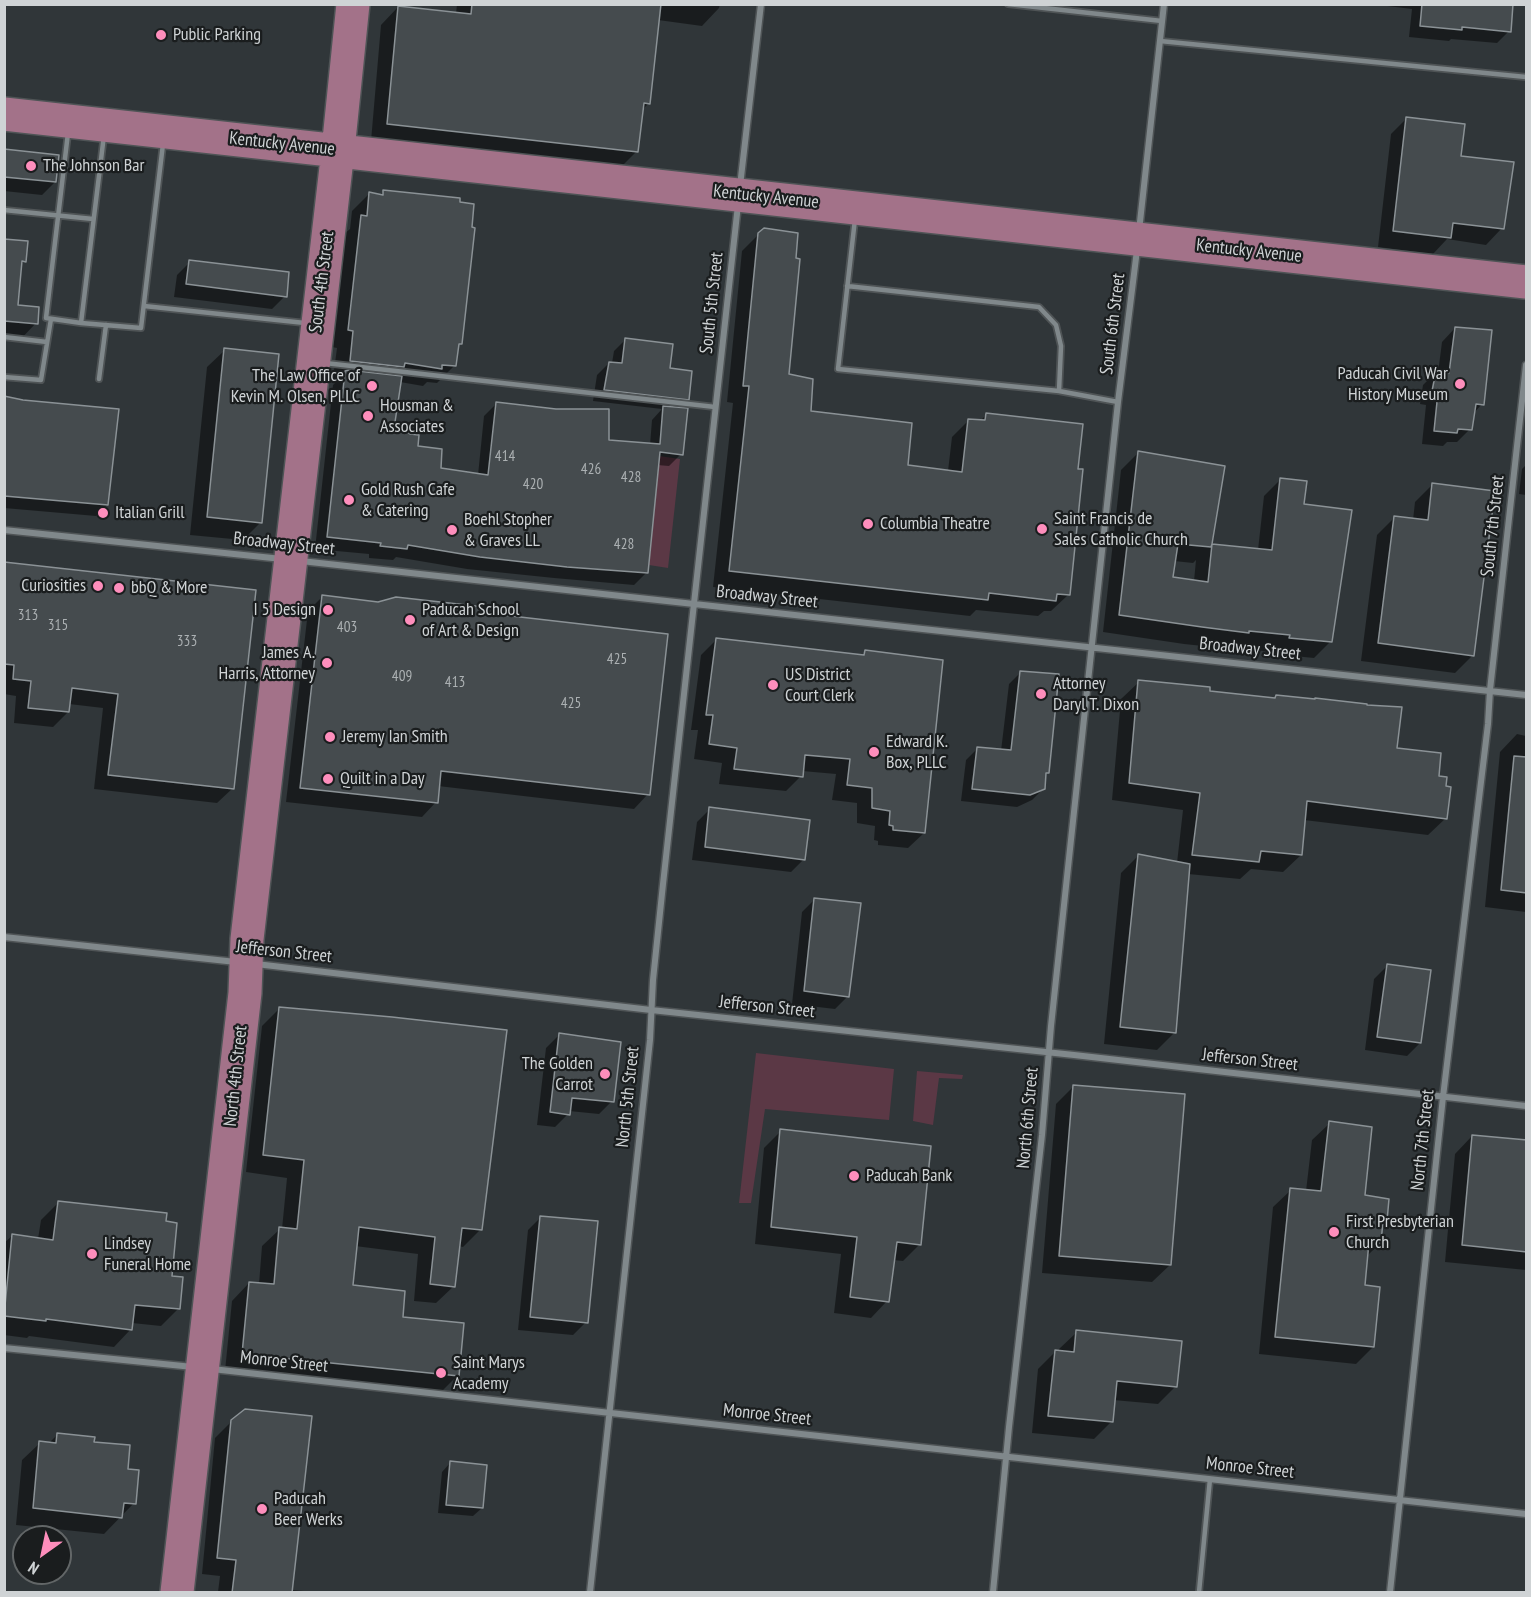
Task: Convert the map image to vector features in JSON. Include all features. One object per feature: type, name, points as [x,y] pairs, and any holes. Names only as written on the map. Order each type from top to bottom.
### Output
[{"type":"main road","name":"South 4th Street","points":[[290,560],[353,4]]},
{"type":"main road","name":"Kentucky Avenue","points":[[4,114],[1527,282]]},
{"type":"main road","name":"North 4th Street","points":[[177,1593],[239,1050],[247,939],[290,560]]},
{"type":"street","name":"South 5th Street","points":[[694,604],[761,4]]},
{"type":"street","name":"South 6th Street","points":[[1092,647],[1164,4]]},
{"type":"street","name":"South 7th Street","points":[[1490,690],[1527,365]]},
{"type":"street","name":"Broadway Street","points":[[4,530],[1527,695]]},
{"type":"street","name":"North 5th Street","points":[[590,1593],[650,1040],[653,980],[694,604]]},
{"type":"street","name":"North 6th Street","points":[[993,1593],[1092,647]]},
{"type":"street","name":"North 7th Street","points":[[1390,1593],[1443,1097],[1488,724],[1490,690]]},
{"type":"street","name":"Jefferson Street","points":[[4,937],[651,1011],[1527,1106]]},
{"type":"street","name":"Monroe Street","points":[[4,1348],[610,1412],[1527,1514]]},
{"type":"lane","points":[[1008,4],[1162,21]]},
{"type":"lane","points":[[1160,41],[1527,77]]},
{"type":"lane","points":[[69,121],[46,318],[81,323],[141,328],[165,132]]},
{"type":"lane","points":[[81,323],[105,125]]},
{"type":"lane","points":[[856,207],[838,369],[1059,391],[1118,402]]},
{"type":"lane","points":[[4,210],[93,219]]},
{"type":"lane","points":[[847,286],[1039,307],[1056,325],[1061,346],[1059,391]]},
{"type":"lane","points":[[144,306],[305,323]]},
{"type":"lane","points":[[4,377],[41,381],[51,319]]},
{"type":"lane","points":[[99,379],[106,325]]},
{"type":"lane","points":[[4,337],[47,342]]},
{"type":"lane","points":[[313,362],[715,407]]},
{"type":"lane","points":[[1199,1593],[1210,1479]]},
{"type":"shaded area","points":[[659,456],[680,459],[668,568],[649,565]]},
{"type":"shaded area","points":[[756,1053],[894,1069],[889,1120],[765,1109],[751,1203],[739,1203]]},
{"type":"shaded area","points":[[917,1071],[963,1075],[962,1079],[939,1078],[933,1125],[913,1121]]},
{"type":"building","points":[[472,4],[661,4],[650,104],[644,103],[638,152],[387,124],[398,6],[471,14]]},
{"type":"building","points":[[1422,4],[1513,4],[1511,32],[1420,26]]},
{"type":"building","points":[[1406,117],[1465,124],[1461,156],[1514,162],[1504,229],[1453,223],[1451,238],[1393,231]]},
{"type":"building","name":"The Johnson Bar","points":[[4,149],[59,155],[56,182],[4,177]]},
{"type":"building","points":[[383,190],[460,198],[460,202],[474,204],[472,227],[475,228],[462,344],[459,344],[456,366],[442,365],[442,369],[405,363],[404,367],[350,361],[353,331],[348,330],[361,215],[367,216],[369,192],[383,195]]},
{"type":"building","points":[[764,228],[798,233],[796,258],[800,259],[789,374],[813,379],[811,411],[912,423],[908,465],[962,472],[968,419],[985,420],[986,413],[1083,424],[1078,469],[1083,469],[1070,595],[1057,594],[1056,601],[989,593],[988,600],[729,571],[749,386],[743,386],[758,233]]},
{"type":"building","points":[[4,239],[28,241],[26,262],[22,261],[18,305],[39,307],[38,324],[4,321]]},
{"type":"building","points":[[189,260],[289,272],[287,297],[186,284]]},
{"type":"building","name":"Paducah Civil War History Museum","points":[[1455,327],[1492,330],[1484,405],[1476,404],[1472,430],[1458,429],[1457,433],[1434,431],[1438,392],[1432,391],[1436,371],[1449,373]]},
{"type":"building","points":[[625,338],[673,344],[670,368],[692,371],[689,400],[604,390],[609,362],[622,363]]},
{"type":"building","points":[[224,348],[279,354],[262,523],[207,517]]},
{"type":"building","points":[[345,371],[402,376],[395,422],[410,434],[419,435],[418,446],[442,449],[441,468],[488,475],[496,402],[556,409],[609,409],[609,440],[660,444],[663,406],[688,408],[683,455],[660,452],[648,573],[567,567],[480,557],[408,545],[407,549],[380,546],[381,543],[327,537]]},
{"type":"building","points":[[4,396],[23,400],[119,409],[108,505],[4,496]]},
{"type":"building","points":[[1138,451],[1225,466],[1212,544],[1272,550],[1280,478],[1307,481],[1304,504],[1352,510],[1332,642],[1119,615]],"holes":[[[1178,544],[1211,547],[1212,544],[1208,582],[1173,577]]]},
{"type":"building","points":[[1432,483],[1495,491],[1474,656],[1378,643],[1394,516],[1428,520]]},
{"type":"building","points":[[4,562],[256,590],[234,789],[108,775],[118,694],[72,688],[69,712],[28,708],[31,681],[13,679],[14,665],[4,664]]},
{"type":"building","points":[[322,595],[378,602],[396,597],[476,606],[494,614],[668,634],[650,795],[441,771],[438,803],[300,788]]},
{"type":"building","points":[[716,638],[864,655],[865,650],[943,660],[925,833],[893,830],[893,826],[889,825],[890,811],[872,808],[872,788],[847,785],[850,759],[805,755],[803,777],[734,769],[737,748],[709,744],[713,715],[706,715]]},
{"type":"building","points":[[1020,671],[1059,674],[1049,773],[1046,773],[1045,789],[1030,795],[972,789],[977,747],[1011,750]]},
{"type":"building","points":[[1138,680],[1210,687],[1210,691],[1275,698],[1276,695],[1402,707],[1397,748],[1441,753],[1439,776],[1447,777],[1446,786],[1451,787],[1447,819],[1307,801],[1302,855],[1261,851],[1259,862],[1192,855],[1200,793],[1129,783]]},
{"type":"building","points":[[1514,756],[1527,757],[1527,893],[1501,890]]},
{"type":"building","points":[[709,807],[810,820],[805,860],[705,847]]},
{"type":"building","points":[[1138,854],[1190,864],[1176,1033],[1120,1027]]},
{"type":"building","points":[[814,898],[861,903],[849,997],[804,991]]},
{"type":"building","points":[[1387,964],[1431,970],[1421,1043],[1377,1037]]},
{"type":"building","points":[[279,1007],[507,1030],[482,1230],[462,1228],[455,1287],[430,1284],[435,1237],[359,1227],[353,1285],[405,1291],[403,1317],[464,1323],[459,1376],[242,1354],[249,1282],[274,1284],[279,1227],[297,1229],[304,1160],[263,1155]]},
{"type":"building","points":[[559,1033],[621,1042],[614,1102],[572,1098],[570,1115],[550,1112]]},
{"type":"building","points":[[1073,1085],[1185,1094],[1171,1265],[1059,1256]]},
{"type":"building","name":"First Presbyterian Church","points":[[1329,1121],[1372,1127],[1365,1195],[1389,1199],[1387,1221],[1383,1221],[1381,1243],[1369,1242],[1365,1285],[1380,1287],[1374,1347],[1275,1337],[1290,1188],[1321,1191]]},
{"type":"building","points":[[780,1129],[931,1146],[921,1245],[897,1242],[889,1302],[850,1297],[857,1237],[771,1227]]},
{"type":"building","points":[[1472,1135],[1527,1140],[1527,1252],[1462,1245]]},
{"type":"building","name":"Lindsey Funeral Home","points":[[58,1201],[167,1213],[166,1221],[177,1223],[172,1276],[183,1277],[180,1309],[135,1305],[132,1330],[4,1316],[12,1234],[53,1240]]},
{"type":"building","points":[[540,1216],[598,1221],[588,1323],[530,1317]]},
{"type":"building","points":[[1076,1330],[1182,1341],[1177,1387],[1117,1381],[1113,1422],[1048,1416],[1055,1350],[1074,1352]]},
{"type":"building","name":"Paducah Beer Werks","points":[[245,1409],[312,1416],[292,1593],[232,1593],[236,1560],[217,1558],[231,1420]]},
{"type":"building","points":[[57,1433],[95,1437],[94,1442],[130,1445],[128,1469],[139,1470],[136,1504],[124,1503],[122,1518],[33,1508],[39,1441],[56,1443]]},
{"type":"building","points":[[450,1461],[487,1465],[483,1508],[446,1505]]},
{"type":"place","name":"Public Parking","points":[[161,35]]},
{"type":"place","name":"The Johnson Bar","points":[[31,166]]},
{"type":"place","name":"Paducah Civil War History Museum","points":[[1460,384]]},
{"type":"place","name":"The Law Office of Kevin M. Olsen, PLLC","points":[[372,386]]},
{"type":"place","name":"Housman & Associates","points":[[368,416]]},
{"type":"place","name":"Gold Rush Cafe & Catering","points":[[349,500]]},
{"type":"place","name":"Italian Grill","points":[[103,513]]},
{"type":"place","name":"Columbia Theatre","points":[[868,524]]},
{"type":"place","name":"Saint Francis de Sales Catholic Church","points":[[1042,529]]},
{"type":"place","name":"Boehl Stopher & Graves LL","points":[[452,530]]},
{"type":"place","name":"Curiosities","points":[[98,586]]},
{"type":"place","name":"bbQ & More","points":[[119,588]]},
{"type":"place","name":"I 5 Design","points":[[328,610]]},
{"type":"place","name":"Paducah School of Art & Design","points":[[410,620]]},
{"type":"place","name":"James A. Harris, Attorney","points":[[327,663]]},
{"type":"place","name":"US District Court Clerk","points":[[773,685]]},
{"type":"place","name":"Attorney Daryl T. Dixon","points":[[1041,694]]},
{"type":"place","name":"Jeremy Ian Smith","points":[[330,737]]},
{"type":"place","name":"Edward K. Box, PLLC","points":[[874,752]]},
{"type":"place","name":"Quilt in a Day","points":[[328,779]]},
{"type":"place","name":"The Golden Carrot","points":[[605,1074]]},
{"type":"place","name":"Paducah Bank","points":[[854,1176]]},
{"type":"place","name":"First Presbyterian Church","points":[[1334,1232]]},
{"type":"place","name":"Lindsey Funeral Home","points":[[92,1254]]},
{"type":"place","name":"Saint Marys Academy","points":[[441,1373]]},
{"type":"place","name":"Paducah Beer Werks","points":[[262,1509]]}]
